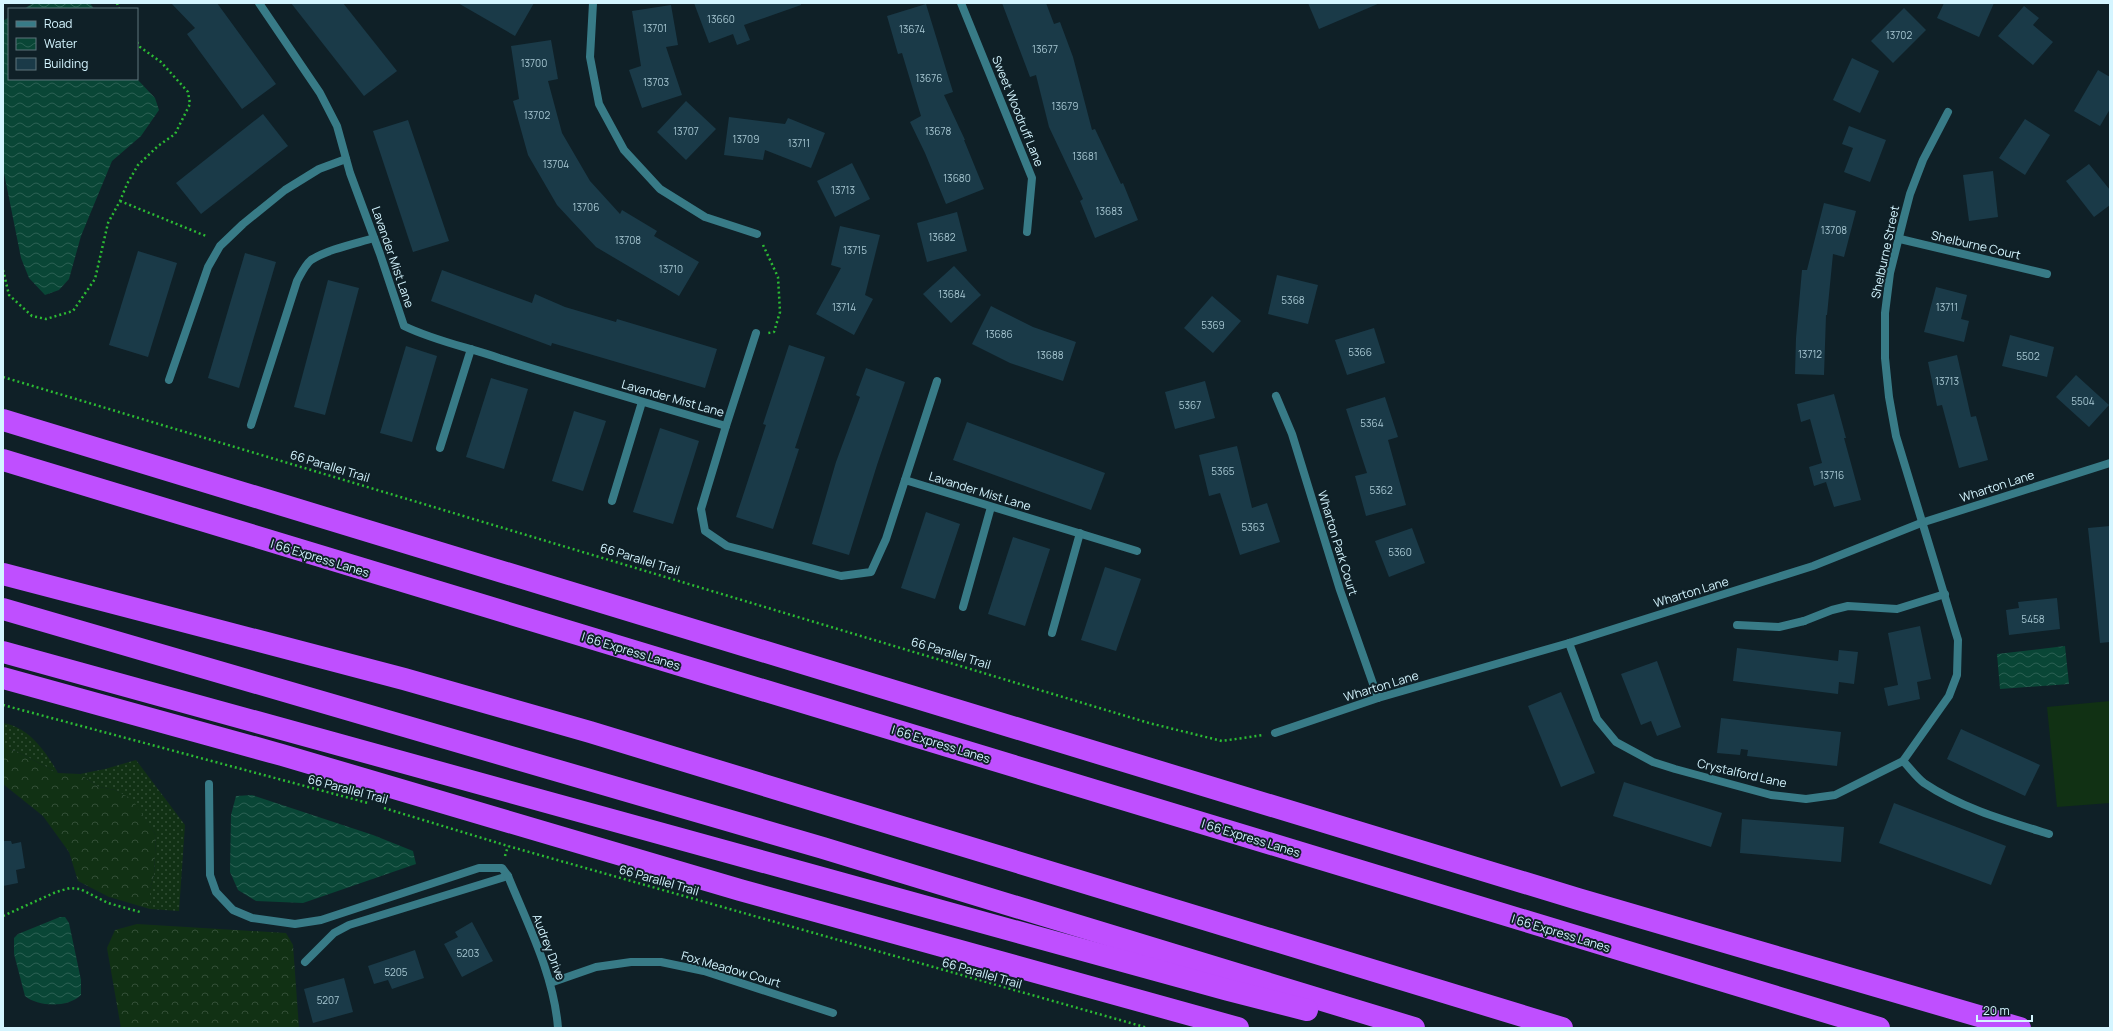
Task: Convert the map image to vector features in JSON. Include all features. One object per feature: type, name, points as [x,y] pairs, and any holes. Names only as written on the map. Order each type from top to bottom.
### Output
[{"type":"highway","points":[[3,420],[1586,902],[2020,1028]]},
{"type":"highway","name":"I 66 Express Lanes","points":[[3,460],[1879,1028]]},
{"type":"highway","points":[[3,574],[389,675],[582,730],[1562,1028]]},
{"type":"highway","points":[[3,609],[815,846],[1414,1028]]},
{"type":"highway","points":[[3,652],[1220,988],[1381,1028]]},
{"type":"highway","points":[[3,678],[282,755],[747,892],[1238,1028]]},
{"type":"street","name":"Lavander Mist Lane","points":[[259,3],[320,93],[337,126],[346,159],[404,326],[428,338],[471,349],[642,402],[726,426],[701,509],[705,530],[727,546],[841,576],[871,572],[886,539],[905,480],[1137,551]]},
{"type":"street","points":[[593,3],[590,57],[599,104],[624,150],[660,189],[706,217],[757,234]]},
{"type":"street","name":"Sweet Woodruff Lane","points":[[961,3],[1032,178],[1027,232]]},
{"type":"street","name":"Shelburne Street","points":[[1921,523],[1896,436],[1885,358],[1886,306],[1890,273],[1900,239],[1910,194],[1932,140],[1948,112]]},
{"type":"street","points":[[169,380],[208,267],[220,246],[242,224],[286,190],[319,169],[346,159]]},
{"type":"street","points":[[251,425],[297,281],[304,268],[311,261],[326,254],[374,238]]},
{"type":"street","name":"Shelburne Court","points":[[1900,239],[2047,274]]},
{"type":"street","points":[[726,426],[756,333]]},
{"type":"street","points":[[440,448],[471,349]]},
{"type":"street","points":[[905,480],[937,381]]},
{"type":"street","name":"Wharton Park Court","points":[[1276,396],[1292,434],[1340,590],[1378,698]]},
{"type":"street","points":[[612,501],[642,402]]},
{"type":"street","name":"Wharton Lane","points":[[1275,733],[1378,698],[1569,643],[1813,566],[1921,523],[2110,463]]},
{"type":"street","points":[[964,607],[991,506]]},
{"type":"street","name":"Crystalford Lane","points":[[1569,643],[1597,719],[1616,742],[1653,762],[1771,795],[1806,798],[1835,795],[1903,761],[1949,696],[1957,675],[1958,640],[1945,594],[1921,523]]},
{"type":"street","points":[[1052,633],[1080,533]]},
{"type":"street","points":[[1737,625],[1779,627],[1804,621],[1832,610],[1848,606],[1897,609],[1945,594]]},
{"type":"street","points":[[1903,761],[1923,782],[1951,798],[2011,823],[2049,834]]},
{"type":"street","points":[[209,784],[210,875],[216,892],[233,910],[252,918],[296,924],[321,920],[479,868],[502,868],[508,876],[350,925],[334,933],[305,962]]},
{"type":"street","name":"Audrey Drive","points":[[508,876],[550,983],[556,1006],[558,1028]]},
{"type":"street","name":"Fox Meadow Court","points":[[550,983],[596,967],[631,962],[661,962],[704,971],[833,1013]]},
{"type":"path","points":[[3,270],[9,295],[32,316],[46,319],[73,311],[95,279],[108,223],[127,184],[138,165],[158,146],[176,134],[190,104],[188,92],[161,62],[140,47],[138,44]]},
{"type":"path","points":[[120,201],[206,236]]},
{"type":"path","points":[[756,333],[774,332],[780,312],[778,277],[757,234]]},
{"type":"path","name":"66 Parallel Trail","points":[[3,377],[1149,723],[1222,741],[1275,733]]},
{"type":"path","name":"66 Parallel Trail","points":[[3,705],[374,805]]},
{"type":"path","name":"66 Parallel Trail","points":[[381,807],[508,846],[1148,1028]]},
{"type":"path","points":[[3,916],[56,892],[70,888],[80,889],[108,903],[140,912]]},
{"type":"green space","points":[[2110,701],[2110,803],[2057,807],[2047,707]]},
{"type":"green space","points":[[3,723],[12,725],[29,735],[42,749],[58,773],[16,751],[3,748]]},
{"type":"green space","points":[[3,748],[16,751],[58,773],[80,774],[99,787],[115,790],[132,799],[156,835],[154,875],[150,889],[150,909],[109,897],[78,881],[69,852],[43,816],[3,784]]},
{"type":"green space","points":[[136,760],[185,825],[179,911],[150,909],[150,889],[154,875],[156,835],[131,799],[115,790],[99,787],[80,774],[105,769]]},
{"type":"green space","points":[[137,924],[286,933],[293,945],[299,1028],[121,1028],[107,948],[115,930]]},
{"type":"water","points":[[33,3],[90,3],[93,8],[26,8]]},
{"type":"water","points":[[8,18],[8,80],[138,80],[155,98],[159,110],[141,136],[112,161],[81,236],[69,279],[59,290],[45,295],[29,278],[21,258],[3,168],[3,21]]},
{"type":"water","points":[[2065,646],[2069,684],[2000,689],[1997,654]]},
{"type":"water","points":[[252,795],[373,835],[413,851],[416,864],[303,903],[256,901],[238,890],[230,872],[231,815],[236,796]]},
{"type":"water","points":[[60,917],[65,917],[69,923],[81,980],[81,995],[69,1002],[61,1004],[45,1004],[31,1000],[25,996],[14,954],[14,938],[18,934]]},
{"type":"building","points":[[171,3],[217,3],[276,84],[242,109],[187,34],[195,28]]},
{"type":"building","points":[[291,3],[343,3],[397,71],[364,96]]},
{"type":"building","points":[[458,3],[534,3],[515,36]]},
{"type":"building","points":[[694,3],[801,3],[801,5],[744,25],[750,40],[737,45],[733,34],[709,43]]},
{"type":"building","points":[[1002,3],[1046,3],[1054,24],[1060,22],[1073,57],[1092,130],[1095,129],[1121,184],[1123,183],[1138,220],[1095,238],[1080,201],[1083,199],[1049,127],[1036,75],[1030,77]]},
{"type":"building","points":[[1308,3],[1380,3],[1319,29]]},
{"type":"building","points":[[1944,3],[1994,3],[1979,37],[1937,18]]},
{"type":"building","points":[[926,4],[953,92],[944,95],[965,140],[984,189],[946,204],[925,153],[910,122],[921,116],[902,53],[898,54],[887,16]]},
{"type":"building","points":[[671,5],[678,45],[666,47],[682,95],[642,108],[629,70],[641,66],[632,11]]},
{"type":"building","points":[[2024,6],[2039,18],[2033,25],[2053,42],[2033,65],[1998,36]]},
{"type":"building","points":[[1904,8],[1926,30],[1893,63],[1871,41]]},
{"type":"building","points":[[551,40],[558,79],[548,81],[562,133],[590,181],[620,214],[622,210],[657,231],[654,236],[699,262],[679,296],[596,247],[557,205],[528,155],[513,101],[519,99],[511,46]]},
{"type":"building","points":[[1852,58],[1879,71],[1860,113],[1833,100]]},
{"type":"building","points":[[2098,70],[2110,77],[2110,109],[2100,126],[2074,111]]},
{"type":"building","points":[[686,101],[716,129],[686,160],[657,132]]},
{"type":"building","points":[[263,114],[288,146],[201,214],[176,183]]},
{"type":"building","points":[[729,117],[785,124],[788,118],[825,133],[811,168],[765,150],[763,160],[724,155]]},
{"type":"building","points":[[2025,119],[2050,135],[2025,175],[1999,158]]},
{"type":"building","points":[[408,120],[449,241],[413,252],[373,131]]},
{"type":"building","points":[[1849,126],[1886,140],[1870,182],[1844,172],[1853,148],[1842,144]]},
{"type":"building","points":[[852,163],[870,199],[835,217],[817,181]]},
{"type":"building","points":[[2089,164],[2110,190],[2110,205],[2094,217],[2066,181]]},
{"type":"building","points":[[1993,171],[1998,217],[1969,221],[1963,175]]},
{"type":"building","points":[[1824,203],[1856,211],[1844,257],[1833,254],[1826,315],[1824,375],[1795,374],[1796,338],[1802,270],[1807,270]]},
{"type":"building","points":[[957,212],[967,251],[927,262],[917,223]]},
{"type":"building","points":[[840,226],[880,235],[865,295],[873,299],[854,335],[816,314],[841,268],[831,265]]},
{"type":"building","points":[[138,251],[177,263],[148,357],[109,345]]},
{"type":"building","points":[[245,253],[276,262],[239,388],[208,378]]},
{"type":"building","points":[[954,266],[981,295],[951,323],[923,294]]},
{"type":"building","points":[[442,270],[532,303],[535,294],[565,307],[616,322],[617,319],[717,349],[705,388],[552,343],[551,346],[431,301]]},
{"type":"building","points":[[1277,275],[1318,285],[1308,324],[1268,314]]},
{"type":"building","points":[[328,280],[359,288],[325,415],[294,407]]},
{"type":"building","points":[[1936,287],[1967,295],[1961,319],[1969,321],[1964,342],[1924,332]]},
{"type":"building","points":[[1212,296],[1241,321],[1213,353],[1184,328]]},
{"type":"building","points":[[991,306],[1033,327],[1076,342],[1063,381],[1010,363],[972,344]]},
{"type":"building","points":[[1374,328],[1385,363],[1347,375],[1335,340]]},
{"type":"building","points":[[2010,335],[2054,347],[2047,377],[2002,366]]},
{"type":"building","points":[[789,345],[825,357],[795,448],[799,449],[773,529],[736,517],[766,425],[763,424]]},
{"type":"building","points":[[406,346],[437,356],[412,442],[380,433]]},
{"type":"building","points":[[1957,355],[1971,417],[1976,416],[1988,460],[1959,468],[1942,405],[1937,406],[1928,362]]},
{"type":"building","points":[[866,368],[905,382],[849,555],[812,544],[836,462],[860,397],[856,395]]},
{"type":"building","points":[[2076,375],[2109,405],[2089,427],[2056,397]]},
{"type":"building","points":[[491,378],[528,389],[504,469],[466,457]]},
{"type":"building","points":[[1205,381],[1215,418],[1175,429],[1165,392]]},
{"type":"building","points":[[1834,394],[1861,500],[1834,507],[1826,482],[1814,486],[1809,467],[1822,463],[1810,419],[1801,422],[1797,404]]},
{"type":"building","points":[[1385,397],[1398,437],[1388,440],[1406,505],[1366,516],[1355,476],[1367,473],[1346,409]]},
{"type":"building","points":[[574,411],[606,421],[583,491],[552,481]]},
{"type":"building","points":[[967,422],[1105,473],[1091,510],[953,460]]},
{"type":"building","points":[[660,428],[699,441],[673,524],[633,512]]},
{"type":"building","points":[[1237,446],[1252,508],[1267,503],[1280,542],[1240,555],[1220,493],[1209,496],[1199,455]]},
{"type":"building","points":[[926,512],[960,524],[935,599],[901,588]]},
{"type":"building","points":[[2110,526],[2110,642],[2100,643],[2088,528]]},
{"type":"building","points":[[1412,528],[1425,563],[1389,577],[1375,541]]},
{"type":"building","points":[[1013,537],[1050,549],[1025,626],[988,614]]},
{"type":"building","points":[[1105,567],[1141,579],[1116,651],[1081,640]]},
{"type":"building","points":[[2057,598],[2060,629],[2009,635],[2006,610],[2019,608],[2018,602]]},
{"type":"building","points":[[1920,626],[1931,679],[1917,682],[1920,699],[1888,706],[1884,688],[1898,685],[1888,633]]},
{"type":"building","points":[[1737,648],[1838,661],[1839,650],[1858,652],[1854,684],[1839,682],[1838,694],[1733,681]]},
{"type":"building","points":[[1657,661],[1681,727],[1657,736],[1651,721],[1641,725],[1621,674]]},
{"type":"building","points":[[1561,692],[1595,773],[1561,787],[1528,706]]},
{"type":"building","points":[[1721,718],[1841,732],[1837,766],[1747,756],[1748,750],[1741,749],[1740,755],[1717,753]]},
{"type":"building","points":[[1961,729],[2040,765],[2025,796],[1947,759]]},
{"type":"building","points":[[1624,782],[1722,813],[1711,847],[1613,816]]},
{"type":"building","points":[[1894,803],[2006,846],[1991,885],[1879,843]]},
{"type":"building","points":[[1742,819],[1844,827],[1841,862],[1740,853]]},
{"type":"building","points":[[3,841],[11,841],[12,844],[21,842],[25,868],[16,870],[18,883],[3,886]]},
{"type":"building","points":[[472,922],[493,961],[462,977],[444,944],[458,937],[455,932]]},
{"type":"building","points":[[415,950],[424,978],[392,989],[388,980],[374,984],[368,966]]},
{"type":"building","points":[[344,978],[353,1012],[313,1023],[304,989]]}]
